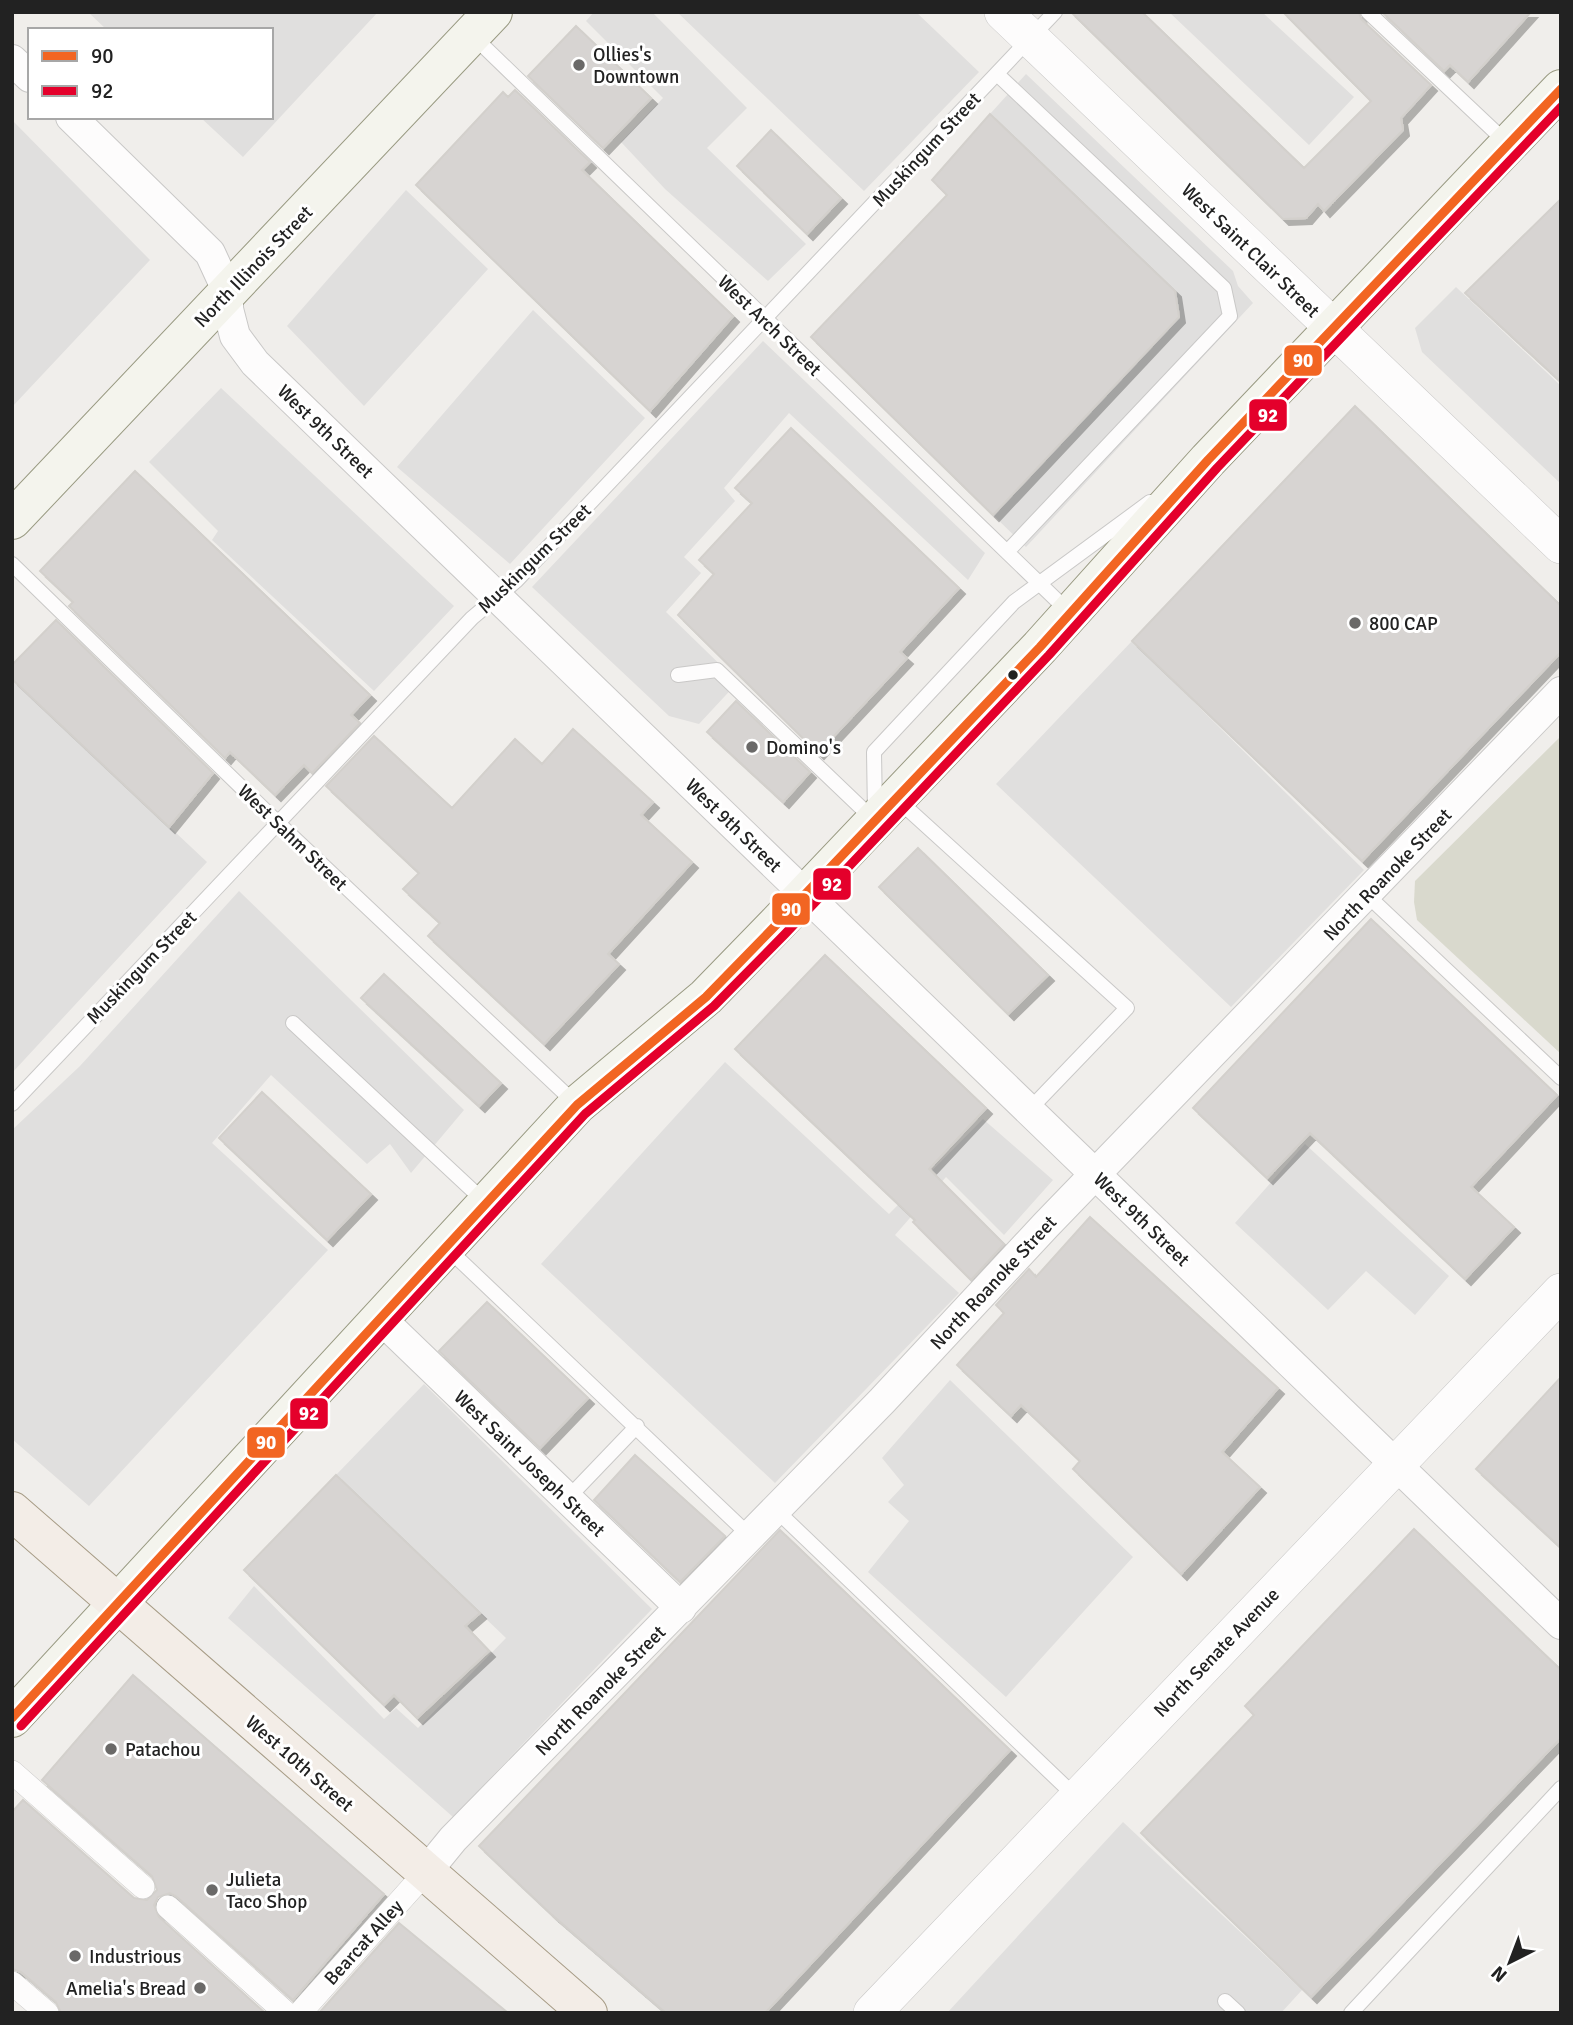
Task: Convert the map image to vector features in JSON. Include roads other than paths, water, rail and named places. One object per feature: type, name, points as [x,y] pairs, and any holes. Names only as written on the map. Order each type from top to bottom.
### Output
[{"type":"main road","name":"North Illinois Street","points":[[12,520],[482,24]]},
{"type":"main road","points":[[12,1718],[577,1105],[706,996],[806,894],[1071,613],[1208,460],[1561,89]]},
{"type":"main road","name":"West 10th Street","points":[[12,1511],[588,2013]]},
{"type":"street","name":"West Saint Clair Street","points":[[1003,12],[1561,545]]},
{"type":"street","points":[[12,60],[28,75]]},
{"type":"street","name":"West 9th Street","points":[[73,119],[200,239],[218,267],[228,292],[228,309],[244,351],[1561,1624]]},
{"type":"street","name":"North Roanoke Street","points":[[426,1872],[453,1839],[681,1608],[1561,692]]},
{"type":"street","name":"North Senate Avenue","points":[[872,2013],[1561,1292]]},
{"type":"street","name":"West Saint Joseph Street","points":[[380,1318],[681,1608]]},
{"type":"street","points":[[12,1772],[143,1887]]},
{"type":"street","name":"Bearcat Alley","points":[[300,2013],[426,1872]]},
{"type":"street","points":[[168,1907],[286,2013]]},
{"type":"street","points":[[12,1983],[47,2013]]},
{"type":"lane","name":"Muskingum Street","points":[[12,1104],[472,618],[498,597],[1055,12]]},
{"type":"lane","points":[[1368,12],[1508,144]]},
{"type":"lane","name":"West Arch Street","points":[[482,24],[764,320],[1071,613]]},
{"type":"lane","points":[[997,74],[1224,288],[1230,316],[1007,552]]},
{"type":"lane","points":[[886,810],[874,752],[1014,601],[1208,460]]},
{"type":"lane","name":"West Sahm Street","points":[[12,564],[278,823],[577,1105]]},
{"type":"lane","points":[[678,675],[717,670],[1127,1008],[1029,1110]]},
{"type":"lane","points":[[1367,895],[1561,1078]]},
{"type":"lane","points":[[293,1023],[486,1203]]},
{"type":"lane","points":[[446,1246],[638,1426],[750,1536]]},
{"type":"lane","points":[[567,1499],[638,1426]]},
{"type":"lane","points":[[775,1509],[1077,1798]]},
{"type":"lane","points":[[1351,2013],[1561,1788]]},
{"type":"lane","points":[[1225,2001],[1238,2013]]},
{"type":"place","name":"Ollies's Downtown","points":[[579,65]]},
{"type":"place","name":"800 CAP","points":[[1355,623]]},
{"type":"place","name":"Domino's","points":[[752,747]]},
{"type":"place","name":"Patachou","points":[[111,1749]]},
{"type":"place","name":"Julieta Taco Shop","points":[[212,1890]]},
{"type":"place","name":"Industrious","points":[[75,1956]]},
{"type":"place","name":"Amelia's Bread","points":[[200,1988]]}]
